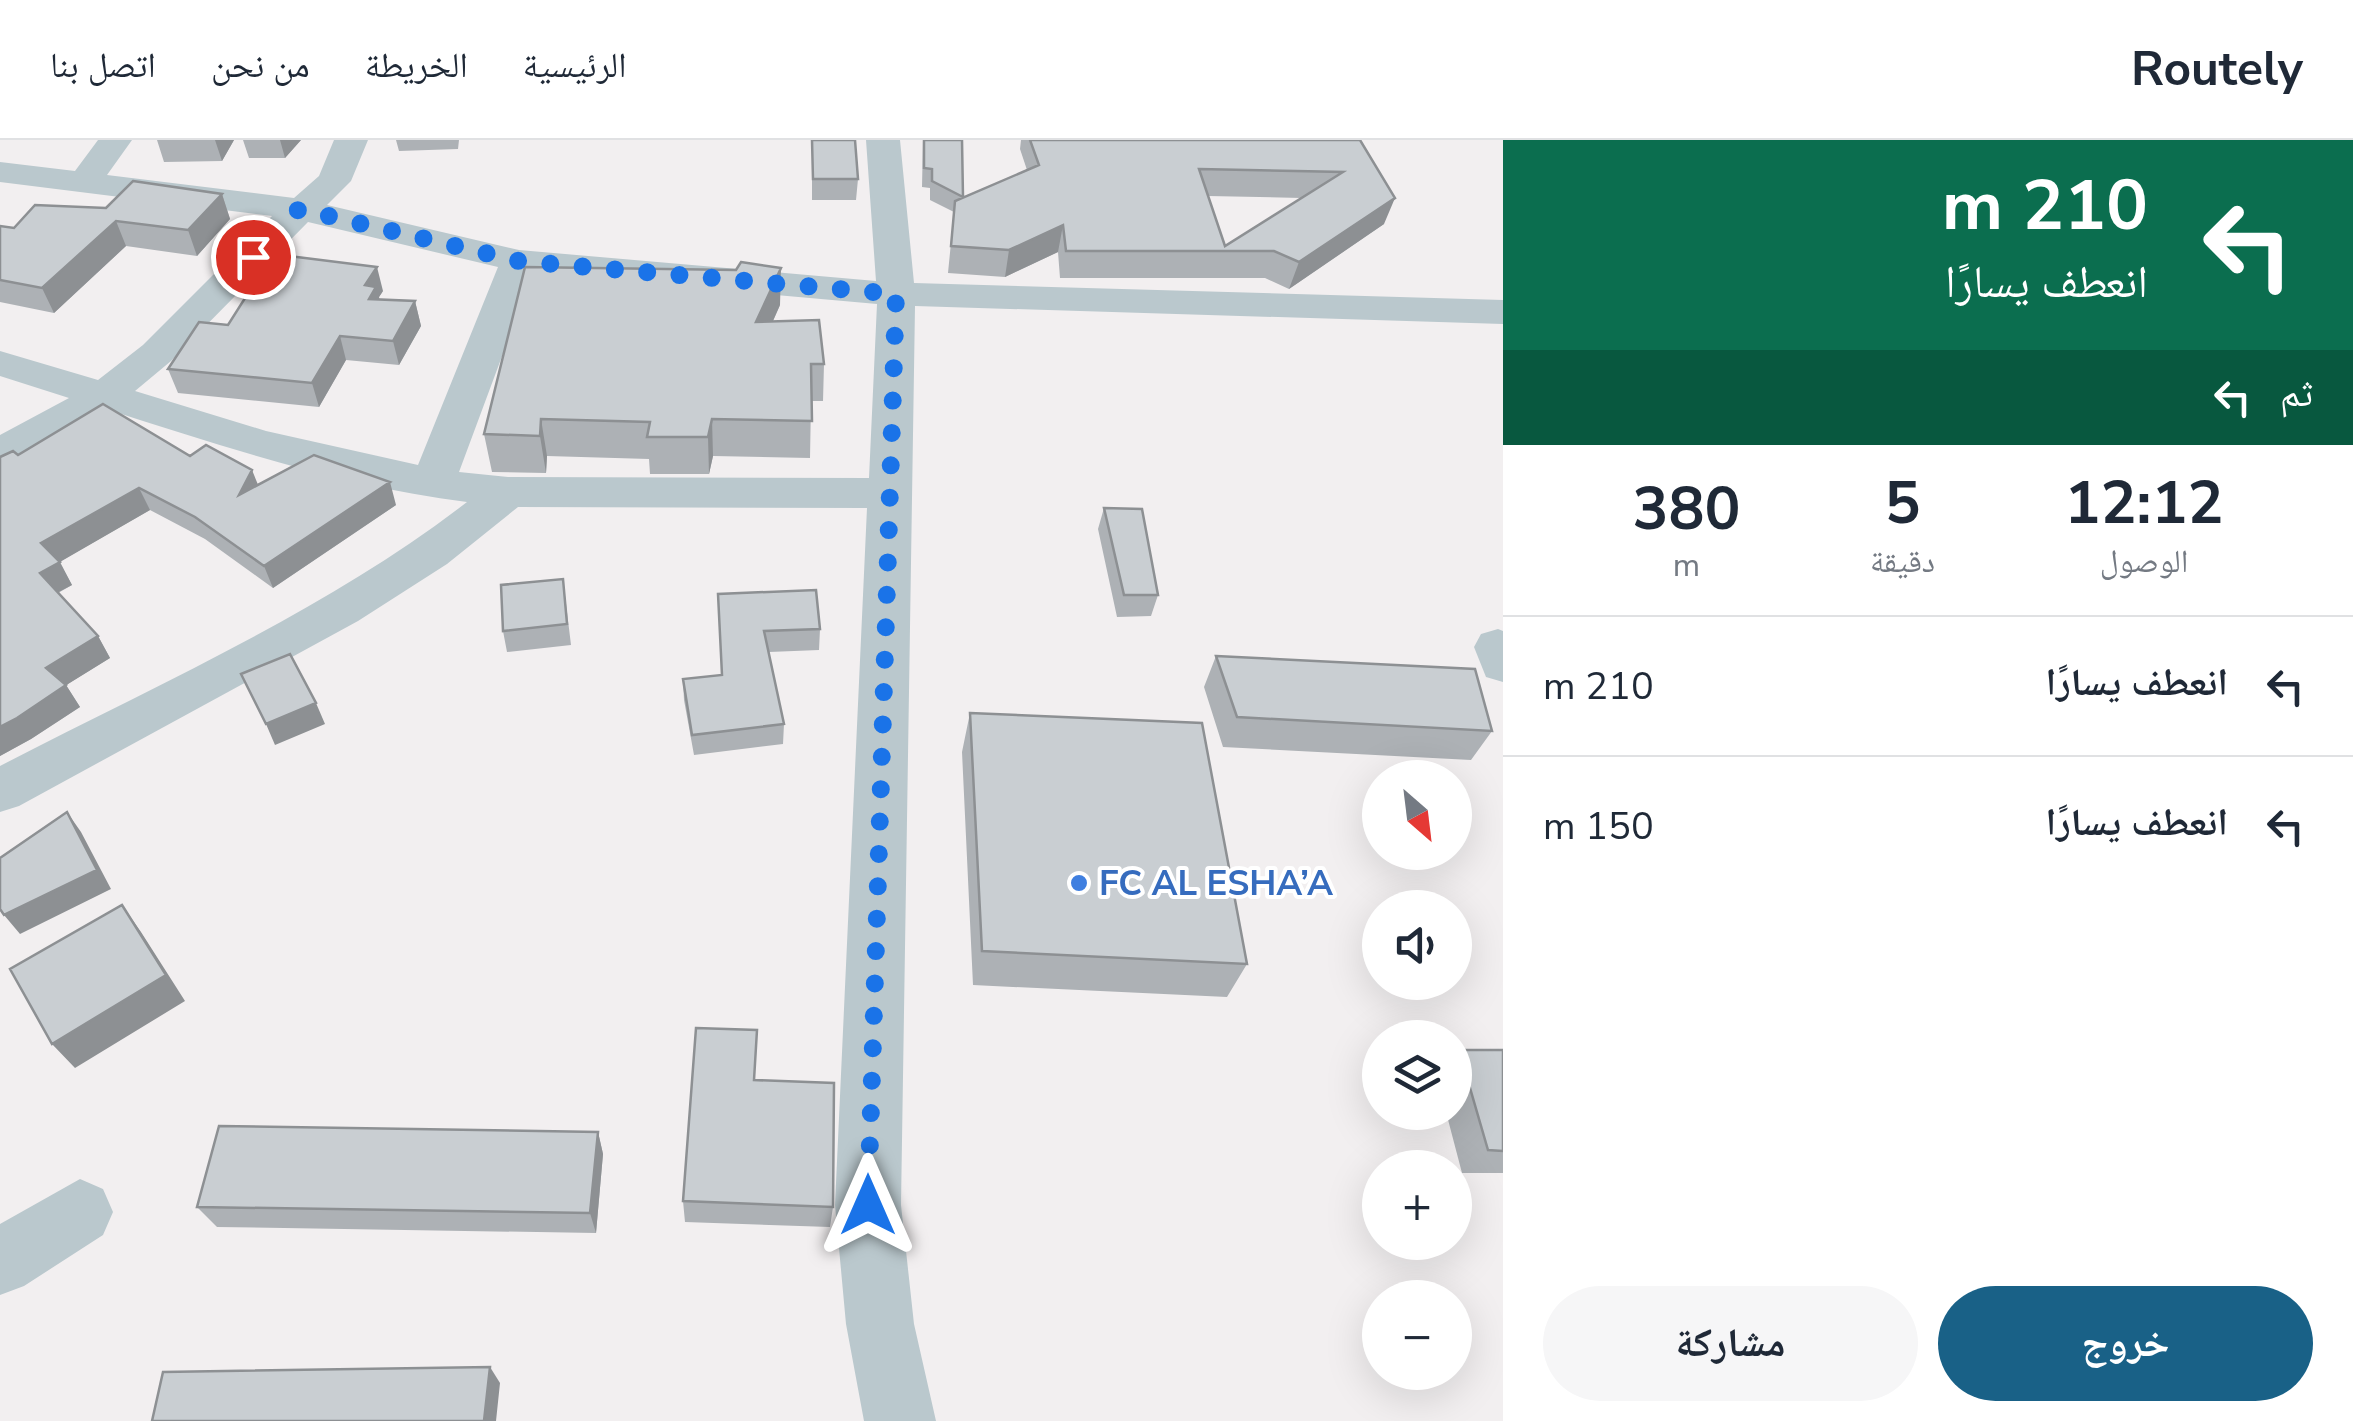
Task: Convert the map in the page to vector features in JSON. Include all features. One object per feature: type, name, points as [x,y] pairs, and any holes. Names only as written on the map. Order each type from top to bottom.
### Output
[{"type":"street","points":[[84,182],[115,140]]},
{"type":"street","points":[[0,454],[105,395],[158,352],[299,209],[334,180],[351,140]]},
{"type":"street","points":[[883,140],[896,294],[868,1205],[880,1324],[900,1421]]},
{"type":"street","points":[[0,172],[299,209],[519,261],[896,294],[1503,312]]},
{"type":"street","points":[[433,483],[519,261]]},
{"type":"street","points":[[0,362],[260,443],[433,483],[508,492],[890,494]]},
{"type":"street","points":[[0,791],[341,610],[431,552],[508,492]]},
{"type":"street","points":[[0,1262],[80,1212]]},
{"type":"building","points":[[812,140],[855,140],[858,179],[813,179]]},
{"type":"building","points":[[924,140],[962,140],[963,197],[932,181],[932,169],[924,168]]},
{"type":"building","points":[[1030,140],[1360,140],[1395,198],[1299,262],[1274,251],[1066,251],[1063,225],[1009,250],[951,246],[955,201],[1039,165]],"holes":[[[1199,169],[1343,172],[1225,246]]]},
{"type":"building","points":[[133,181],[222,194],[188,230],[116,221],[42,288],[0,280],[0,226],[14,228],[35,205],[106,208]]},
{"type":"building","points":[[273,254],[377,267],[365,285],[376,287],[369,299],[415,301],[393,341],[340,336],[312,383],[168,369],[199,322],[228,325]]},
{"type":"building","points":[[741,262],[781,268],[756,322],[819,320],[824,364],[811,364],[812,421],[712,419],[708,437],[647,437],[650,422],[541,419],[540,436],[484,434],[525,267],[736,270]]},
{"type":"building","points":[[103,404],[190,456],[206,445],[252,470],[239,495],[314,455],[390,482],[264,566],[195,517],[139,488],[41,543],[60,562],[40,573],[98,636],[46,668],[66,685],[0,727],[0,457],[13,451],[18,455]]},
{"type":"building","points":[[1104,508],[1142,509],[1158,595],[1124,595]]},
{"type":"building","points":[[563,579],[567,624],[503,631],[501,585]]},
{"type":"building","points":[[816,590],[820,629],[764,631],[784,724],[692,735],[683,679],[722,675],[718,594]]},
{"type":"building","points":[[290,654],[316,703],[266,724],[241,674]]},
{"type":"building","points":[[1216,656],[1475,669],[1492,731],[1237,717]]},
{"type":"building","points":[[970,713],[1202,723],[1247,964],[982,951]]},
{"type":"building","points":[[67,812],[97,870],[4,915],[0,909],[0,858]]},
{"type":"building","points":[[122,905],[166,975],[52,1044],[10,969]]},
{"type":"building","points":[[696,1028],[757,1030],[754,1080],[834,1083],[833,1207],[683,1201]]},
{"type":"building","points":[[1472,1050],[1503,1050],[1503,1151],[1488,1150],[1472,1095]]},
{"type":"building","points":[[219,1126],[598,1132],[590,1213],[197,1207]]},
{"type":"building","points":[[490,1367],[484,1421],[152,1421],[163,1372]]},
{"type":"place","name":"FC AL ESHA’A","points":[[1079,883]]},
{"type":"route","points":[[253,257],[299,209],[519,261],[896,294],[868,1205]]}]
